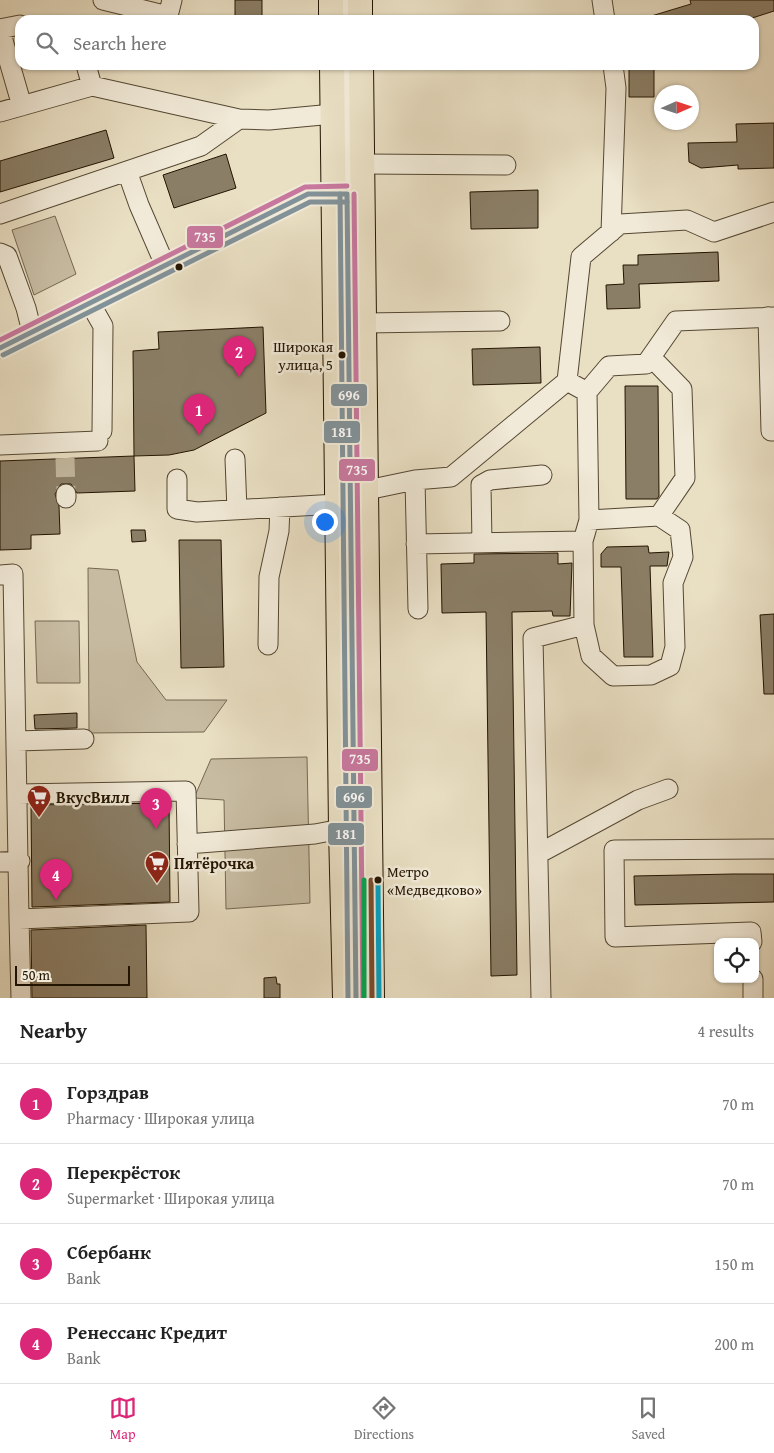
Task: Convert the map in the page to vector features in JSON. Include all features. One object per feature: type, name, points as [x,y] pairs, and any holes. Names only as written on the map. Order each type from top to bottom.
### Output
[{"type":"main road","points":[[331,0],[331,15]]},
{"type":"main road","points":[[360,0],[360,15]]},
{"type":"main road","points":[[332,70],[333,114],[348,194],[365,323],[367,490],[354,775],[341,829],[345,998]]},
{"type":"main road","points":[[361,70],[363,164],[348,194],[336,504],[354,775],[372,998]]},
{"type":"street","points":[[103,0],[164,15]]},
{"type":"street","points":[[168,15],[172,0]]},
{"type":"street","points":[[344,0],[345,15]]},
{"type":"street","points":[[602,0],[604,15]]},
{"type":"street","points":[[15,26],[0,30],[22,106]]},
{"type":"street","points":[[87,70],[92,86]]},
{"type":"street","points":[[345,70],[356,998]]},
{"type":"street","points":[[611,232],[616,88],[614,70]]},
{"type":"street","points":[[0,112],[92,86],[239,120],[269,120],[333,114]]},
{"type":"street","points":[[0,214],[201,146],[239,120]]},
{"type":"street","points":[[363,164],[506,165]]},
{"type":"street","points":[[128,171],[139,205],[165,265]]},
{"type":"street","points":[[0,348],[308,194],[348,194]]},
{"type":"street","points":[[367,490],[415,480],[451,477],[567,381],[581,257],[620,224],[687,220],[714,232],[774,212]]},
{"type":"street","points":[[0,253],[7,256],[26,308],[32,332]]},
{"type":"street","points":[[0,445],[65,450],[100,436],[103,326],[90,303]]},
{"type":"street","points":[[589,520],[659,516],[680,530],[682,557],[673,583],[675,647],[670,666],[651,675],[613,676],[591,656],[584,625],[583,541],[589,520],[587,392],[609,366],[646,364],[676,322],[771,317],[771,431],[774,431]]},
{"type":"street","points":[[365,323],[500,321]]},
{"type":"street","points":[[651,357],[682,389],[685,478],[659,516]]},
{"type":"street","points":[[567,381],[587,392]]},
{"type":"street","points":[[235,459],[237,510]]},
{"type":"street","points":[[482,543],[488,503],[481,484],[490,480],[542,475]]},
{"type":"street","points":[[177,479],[177,508],[197,512],[336,504]]},
{"type":"street","points":[[415,480],[418,609]]},
{"type":"street","points":[[268,645],[269,577],[280,531],[280,508]]},
{"type":"street","points":[[416,544],[583,541]]},
{"type":"street","points":[[0,575],[13,574],[20,861],[21,998]]},
{"type":"street","points":[[541,998],[533,638],[584,625]]},
{"type":"street","points":[[17,741],[84,739]]},
{"type":"street","points":[[538,854],[638,800],[668,790]]},
{"type":"street","points":[[18,794],[186,791],[189,912],[19,919]]},
{"type":"street","points":[[187,844],[315,834],[341,829]]},
{"type":"street","points":[[752,938],[751,932],[615,937],[614,850],[774,849]]},
{"type":"street","points":[[0,862],[20,861]]},
{"type":"street","points":[[753,983],[753,998]]},
{"type":"shaded area","points":[[55,216],[76,274],[34,295],[12,230]]},
{"type":"shaded area","points":[[88,568],[118,570],[137,662],[166,700],[227,700],[204,732],[89,733]]},
{"type":"shaded area","points":[[35,621],[79,621],[80,683],[37,683]]},
{"type":"shaded area","points":[[307,757],[310,903],[226,909],[224,800],[194,798],[211,759]]},
{"type":"building","points":[[235,0],[262,0],[262,15],[235,15]]},
{"type":"building","points":[[690,0],[774,0],[774,11],[759,16],[655,15],[691,4]]},
{"type":"building","points":[[629,70],[654,70],[654,97],[629,97]]},
{"type":"building","points":[[774,123],[774,168],[738,169],[738,165],[701,168],[689,162],[688,143],[737,142],[736,124]]},
{"type":"building","points":[[106,130],[114,158],[0,192],[0,161]]},
{"type":"building","points":[[226,154],[236,188],[174,208],[163,175]]},
{"type":"building","points":[[538,190],[538,228],[471,229],[470,192]]},
{"type":"building","points":[[718,252],[719,281],[639,284],[640,308],[607,309],[606,285],[624,284],[623,265],[638,265],[638,255]]},
{"type":"building","points":[[263,327],[266,413],[194,450],[169,455],[134,456],[133,351],[159,349],[158,332]]},
{"type":"building","points":[[540,347],[541,383],[473,385],[472,349]]},
{"type":"building","points":[[625,386],[658,386],[659,496],[657,499],[626,499]]},
{"type":"building","points":[[134,456],[135,491],[77,493],[71,484],[61,484],[55,494],[59,506],[60,534],[31,535],[31,549],[0,550],[0,461]]},
{"type":"building","points":[[131,530],[145,530],[146,541],[132,542]]},
{"type":"building","points":[[179,540],[221,540],[224,667],[181,668]]},
{"type":"building","points":[[648,546],[649,553],[669,552],[667,566],[650,566],[653,657],[624,657],[621,567],[601,567],[601,554],[607,547]]},
{"type":"building","points":[[558,553],[558,564],[572,563],[570,616],[553,616],[552,611],[512,612],[517,975],[491,976],[486,612],[442,613],[441,564],[474,563],[474,554]]},
{"type":"building","points":[[774,614],[774,694],[764,694],[760,615]]},
{"type":"building","points":[[77,713],[77,728],[35,729],[34,715]]},
{"type":"building","points":[[169,803],[170,902],[32,907],[31,805]]},
{"type":"building","points":[[774,874],[774,902],[635,905],[634,876]]},
{"type":"building","points":[[146,925],[147,998],[32,998],[31,930]]},
{"type":"building","points":[[276,977],[277,984],[280,984],[280,998],[264,998],[264,978]]},
{"type":"tunnel","points":[[65,458],[66,494]]},
{"type":"transit line","name":"735","points":[[0,340],[305,187],[347,186]]},
{"type":"transit line","name":"696","points":[[0,348],[308,194],[347,194]]},
{"type":"transit line","name":"181","points":[[340,194],[348,998]]},
{"type":"transit line","name":"696","points":[[347,194],[356,998]]},
{"type":"transit line","name":"735","points":[[354,194],[363,998]]},
{"type":"transit line","name":"181","points":[[3,355],[310,202],[347,202]]},
{"type":"transit line","points":[[364,880],[364,998]]},
{"type":"transit line","points":[[371,880],[372,998]]},
{"type":"transit line","points":[[378,880],[379,998]]},
{"type":"place","name":"Широкая улица, 5","points":[[342,355]]},
{"type":"place","name":"Перекрёсток","points":[[239,377]]},
{"type":"place","name":"Горздрав","points":[[199,435]]},
{"type":"place","name":"ВкусВилл","points":[[39,818]]},
{"type":"place","name":"Сбербанк","points":[[156,829]]},
{"type":"place","name":"Метро «Медведково»","points":[[378,880]]},
{"type":"place","name":"Пятёрочка","points":[[157,884]]},
{"type":"place","name":"Ренессанс Кредит","points":[[56,900]]}]
